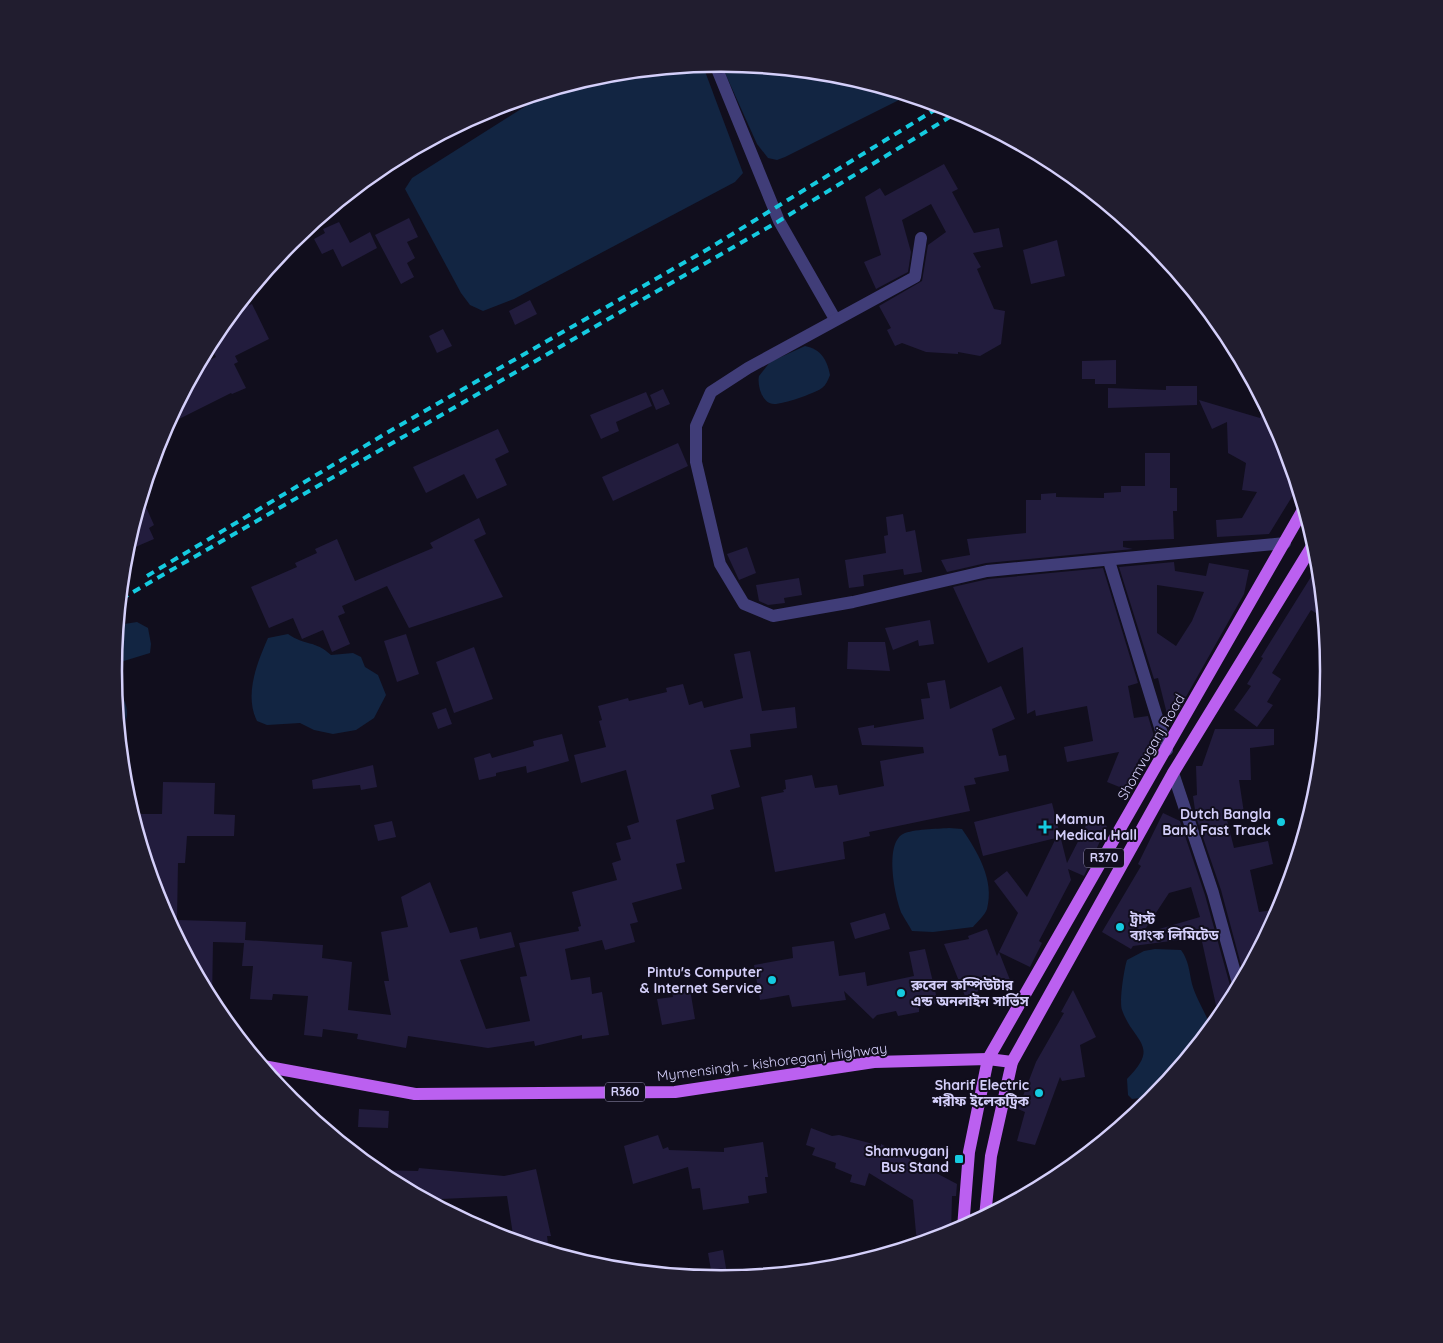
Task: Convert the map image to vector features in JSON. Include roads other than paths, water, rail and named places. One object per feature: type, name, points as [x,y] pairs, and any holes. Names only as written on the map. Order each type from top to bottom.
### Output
[{"type":"main road","name":"Shomvuganj Road","points":[[963,1220],[969,1152],[988,1059],[1300,516]]},
{"type":"main road","name":"R370","points":[[986,1209],[991,1156],[1012,1062],[1173,773],[1308,552]]},
{"type":"main road","points":[[988,1059],[1012,1062]]},
{"type":"main road","name":"Mymensingh - kishoreganj Highway","points":[[273,1068],[414,1094],[598,1093],[675,1092],[874,1062],[988,1059]]},
{"type":"street","points":[[718,72],[779,221],[835,319]]},
{"type":"street","points":[[921,238],[915,276],[748,368],[711,392],[696,426],[696,462],[720,564],[744,604],[773,616],[853,602],[988,571],[1286,543]]},
{"type":"street","points":[[1109,561],[1166,750]]},
{"type":"street","points":[[1173,773],[1213,893],[1236,977]]},
{"type":"water","points":[[725,72],[800,78],[838,84],[899,100],[777,160],[768,158],[757,144]]},
{"type":"water","points":[[706,73],[743,173],[735,182],[514,299],[483,311],[470,305],[461,293],[405,189],[412,178],[529,104],[605,84],[643,78]]},
{"type":"water","points":[[805,346],[811,347],[825,360],[830,375],[826,384],[818,390],[791,401],[774,404],[766,401],[761,393],[759,376],[770,362]]},
{"type":"water","points":[[137,622],[148,628],[151,644],[150,653],[123,661],[125,624]]},
{"type":"water","points":[[288,634],[320,647],[331,655],[353,653],[361,657],[365,667],[378,675],[386,695],[374,718],[356,730],[333,734],[314,730],[300,723],[267,725],[257,721],[252,701],[256,668],[268,638]]},
{"type":"water","points":[[123,699],[127,710],[125,722]]},
{"type":"water","points":[[949,828],[962,829],[979,856],[989,887],[987,909],[973,927],[933,932],[912,931],[902,914],[894,884],[892,859],[894,848],[897,840],[907,832]]},
{"type":"water","points":[[1155,949],[1181,950],[1187,962],[1198,1001],[1208,1021],[1172,1066],[1145,1095],[1141,1099],[1132,1099],[1128,1095],[1127,1079],[1137,1068],[1144,1051],[1142,1044],[1122,1010],[1121,1000],[1127,960],[1144,951]]},
{"type":"railway","points":[[147,576],[395,428],[708,249],[933,111]]},
{"type":"railway","points":[[128,595],[779,221],[949,117]]},
{"type":"place","name":"Dutch Bangla Bank Fast Track","points":[[1281,822]]},
{"type":"place","name":"Mamun Medical Hall","points":[[1045,827]]},
{"type":"place","name":"ট্রাস্ট ব্যাংক লিমিটেড","points":[[1120,927]]},
{"type":"place","name":"Pintu's Computer & Internet Service","points":[[772,980]]},
{"type":"place","name":"রুবেল কম্পিউটার এন্ড অনলাইন সার্ভিস","points":[[901,993]]},
{"type":"place","name":"Sharif Electric শরীফ ইলেকট্রিক","points":[[1039,1093]]},
{"type":"place","name":"Shamvuganj Bus Stand","points":[[959,1159]]}]
